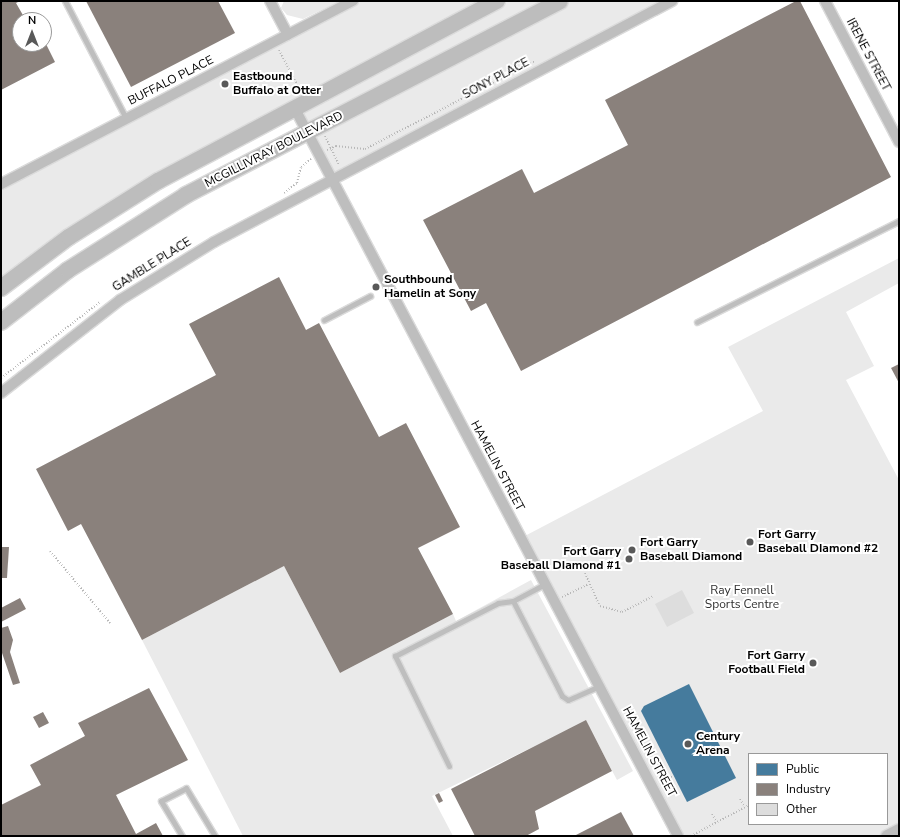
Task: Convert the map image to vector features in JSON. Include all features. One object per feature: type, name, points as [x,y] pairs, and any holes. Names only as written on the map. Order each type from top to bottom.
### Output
[{"type":"main road","points":[[1,288],[112,210],[299,102],[497,1]]},
{"type":"main road","name":"MCGILLIVRAY BOULEVARD","points":[[1,322],[68,270],[141,222],[560,1]]},
{"type":"street","points":[[270,1],[288,35]]},
{"type":"street","name":"BUFFALO PLACE","points":[[1,184],[353,1]]},
{"type":"street","name":"SONY PLACE","points":[[331,179],[672,1]]},
{"type":"street","name":"IRENE STREET","points":[[825,1],[899,142]]},
{"type":"street","name":"HAMELIN STREET","points":[[299,102],[307,134],[678,836]]},
{"type":"street","name":"GAMBLE PLACE","points":[[1,393],[120,300],[214,242],[331,179]]},
{"type":"street","points":[[887,836],[899,830]]},
{"type":"lane","points":[[65,1],[126,118]]},
{"type":"lane","points":[[697,322],[899,221]]},
{"type":"lane","points":[[324,320],[370,296]]},
{"type":"lane","points":[[449,766],[395,656],[498,602],[513,601],[545,584]]},
{"type":"lane","points":[[513,601],[562,696],[568,700],[599,686]]},
{"type":"lane","points":[[182,836],[161,801],[186,788],[215,836]]},
{"type":"path","points":[[274,42],[299,102]]},
{"type":"path","points":[[330,148],[365,149],[538,59]]},
{"type":"path","points":[[323,131],[330,148],[344,173]]},
{"type":"path","points":[[50,551],[110,623]]},
{"type":"path","points":[[585,573],[600,606],[622,612],[653,596]]},
{"type":"path","points":[[554,601],[589,584]]},
{"type":"path","points":[[652,786],[673,776]]},
{"type":"path","points":[[740,799],[745,807]]},
{"type":"path","points":[[691,836],[748,806]]},
{"type":"path","points":[[712,814],[717,822]]},
{"type":"green space","points":[[284,1],[340,1],[303,19],[287,15],[281,8]]},
{"type":"green space","points":[[353,1],[672,1],[331,179],[294,107],[196,160],[1,288],[1,184]]},
{"type":"green space","name":"Ray Fennell Sports Centre","points":[[899,258],[899,283],[846,312],[874,366],[846,380],[899,480],[899,830],[887,836],[678,836],[521,538],[763,411],[728,347]]},
{"type":"green space","points":[[284,566],[340,673],[453,614],[456,621],[531,580],[633,771],[617,780],[586,721],[432,796],[453,836],[243,836],[142,640]]},
{"type":"building: Public","name":"Century Arena","points":[[689,684],[736,778],[687,802],[641,711],[644,706]]},
{"type":"building: Industry","points":[[1,1],[20,1],[16,3],[21,12],[12,12],[12,52],[50,52],[55,62],[1,90]]},
{"type":"building: Industry","points":[[86,1],[218,1],[235,33],[131,87]]},
{"type":"building: Industry","points":[[796,1],[800,1],[891,177],[521,371],[486,303],[471,311],[423,220],[522,169],[534,193],[628,145],[605,100]]},
{"type":"building: Industry","points":[[279,277],[306,330],[319,323],[379,437],[406,423],[460,527],[418,548],[453,614],[340,673],[284,566],[142,640],[81,524],[68,531],[36,469],[216,375],[189,324]]},
{"type":"building: Industry","points":[[899,364],[899,383],[891,368]]},
{"type":"building: Industry","points":[[1,547],[9,547],[7,578],[1,578]]},
{"type":"building: Industry","points":[[20,598],[26,609],[1,622],[1,608]]},
{"type":"building: Industry","points":[[8,626],[13,640],[10,652],[20,683],[13,685],[1,650],[1,628]]},
{"type":"building: Industry","points":[[149,688],[188,760],[116,795],[136,834],[156,823],[163,836],[1,836],[1,805],[41,785],[30,765],[85,736],[78,723]]},
{"type":"building: Industry","points":[[43,712],[49,723],[39,728],[33,717]]},
{"type":"building: Industry","points":[[586,720],[612,771],[535,811],[539,829],[526,836],[475,836],[451,789]]},
{"type":"building: Industry","points":[[439,793],[443,801],[439,803],[435,795]]},
{"type":"building: Industry","points":[[621,812],[634,836],[574,836]]},
{"type":"building: Other","points":[[682,590],[694,613],[667,627],[655,604]]},
{"type":"place","name":"Eastbound Buffalo at Otter","points":[[225,84]]},
{"type":"place","name":"Southbound Hamelin at Sony","points":[[376,287]]},
{"type":"place","name":"Fort Garry Baseball DIamond #2","points":[[750,542]]},
{"type":"place","name":"Fort Garry Baseball Diamond","points":[[632,550]]},
{"type":"place","name":"Fort Garry Baseball DIamond #1","points":[[629,559]]},
{"type":"place","name":"Fort Garry Football Field","points":[[813,663]]},
{"type":"place","name":"Century Arena","points":[[688,744]]}]
